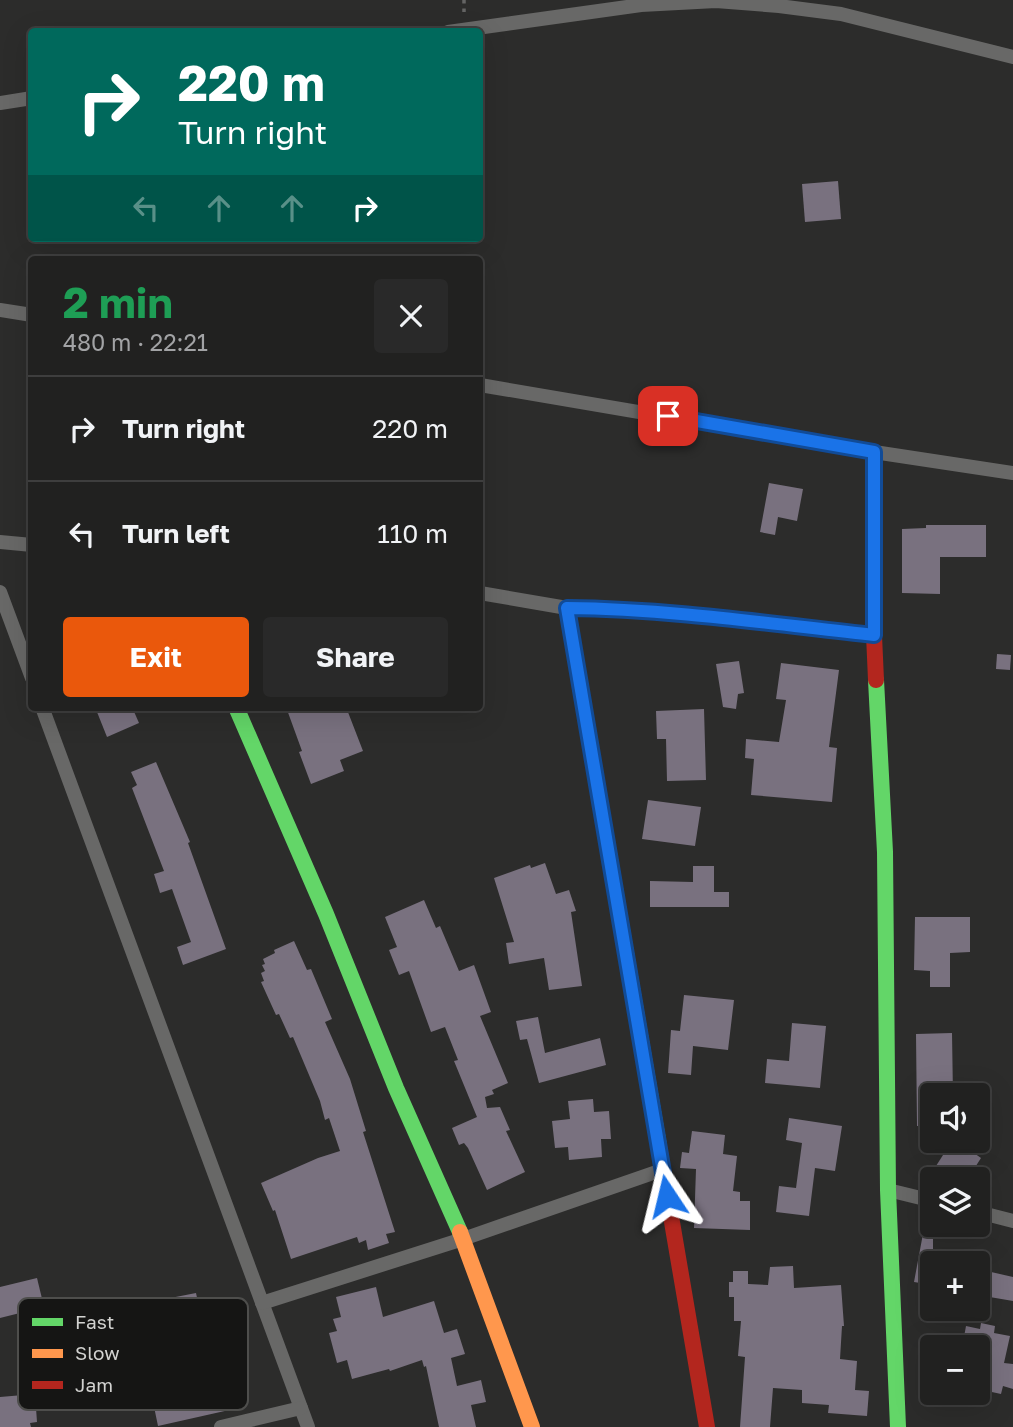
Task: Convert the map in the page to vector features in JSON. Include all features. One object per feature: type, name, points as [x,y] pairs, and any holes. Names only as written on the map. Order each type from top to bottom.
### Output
[{"type":"street","points":[[477,28],[641,5],[716,1],[841,14],[1013,57]]},
{"type":"street","points":[[0,103],[28,99]]},
{"type":"street","points":[[0,310],[28,314]]},
{"type":"street","points":[[483,386],[1013,473]]},
{"type":"street","points":[[874,452],[874,635],[885,852],[888,1190],[898,1427]]},
{"type":"street","points":[[0,542],[28,545]]},
{"type":"street","points":[[0,592],[28,667]]},
{"type":"street","points":[[483,594],[567,608],[610,608],[727,618],[874,635]]},
{"type":"street","points":[[567,608],[707,1427]]},
{"type":"street","points":[[43,711],[308,1427]]},
{"type":"street","points":[[238,711],[326,914],[396,1088],[463,1239],[532,1427]]},
{"type":"street","points":[[262,1303],[463,1239],[662,1170]]},
{"type":"street","points":[[888,1190],[920,1198]]},
{"type":"street","points":[[990,1215],[1013,1221]]},
{"type":"street","points":[[221,1427],[301,1408]]},
{"type":"building","points":[[838,181],[841,219],[805,222],[802,184]]},
{"type":"building","points":[[769,483],[803,489],[797,521],[778,517],[775,535],[760,532]]},
{"type":"building","points":[[926,525],[986,525],[986,557],[940,557],[940,594],[902,593],[902,529],[926,528]]},
{"type":"building","points":[[997,654],[1011,655],[1010,670],[996,669]]},
{"type":"building","points":[[739,661],[744,693],[738,694],[736,709],[723,707],[716,664]]},
{"type":"building","points":[[781,663],[839,670],[829,747],[837,748],[832,802],[751,795],[754,759],[745,758],[746,739],[779,742],[786,700],[776,699]]},
{"type":"building","points":[[704,709],[706,780],[667,781],[666,739],[657,739],[656,711]]},
{"type":"building","points":[[97,711],[134,711],[139,723],[107,737]]},
{"type":"building","points":[[287,711],[348,711],[363,751],[340,760],[344,771],[311,784],[299,752],[302,751]]},
{"type":"building","points":[[156,762],[190,842],[188,843],[226,949],[183,965],[177,947],[191,942],[172,889],[160,893],[154,874],[164,871],[132,788],[137,785],[131,772]]},
{"type":"building","points":[[648,800],[701,807],[695,846],[642,839]]},
{"type":"building","points":[[545,863],[556,894],[569,890],[576,911],[571,912],[582,986],[549,990],[544,958],[509,964],[506,943],[514,942],[494,878],[530,865],[531,868]]},
{"type":"building","points":[[693,866],[714,866],[714,892],[729,892],[729,907],[650,907],[650,881],[693,882]]},
{"type":"building","points":[[424,900],[436,928],[440,926],[459,971],[474,965],[491,1012],[480,1016],[508,1083],[492,1090],[494,1094],[485,1097],[487,1108],[500,1107],[510,1130],[506,1131],[525,1172],[487,1190],[468,1148],[464,1143],[459,1145],[452,1128],[477,1117],[454,1061],[458,1060],[445,1027],[431,1032],[409,971],[399,975],[389,950],[397,947],[385,917]]},
{"type":"building","points":[[915,917],[970,917],[970,952],[950,953],[950,987],[930,987],[930,971],[914,970]]},
{"type":"building","points":[[294,941],[307,970],[311,969],[332,1019],[325,1022],[350,1079],[366,1131],[363,1132],[395,1232],[386,1234],[389,1243],[368,1250],[366,1240],[359,1243],[357,1237],[291,1259],[275,1210],[273,1211],[261,1183],[340,1151],[329,1118],[325,1120],[320,1101],[293,1037],[290,1038],[279,1014],[276,1015],[261,982],[264,981],[261,973],[265,971],[263,959],[275,953],[274,950]]},
{"type":"building","points":[[684,995],[734,1000],[728,1050],[693,1046],[691,1075],[668,1073],[671,1030],[680,1031]]},
{"type":"building","points":[[538,1017],[545,1053],[600,1038],[606,1065],[539,1083],[527,1039],[520,1040],[516,1021]]},
{"type":"building","points":[[792,1023],[826,1026],[820,1088],[765,1083],[767,1059],[789,1061]]},
{"type":"building","points":[[952,1033],[953,1083],[920,1083],[920,1126],[917,1126],[916,1034]]},
{"type":"building","points":[[593,1099],[594,1112],[609,1111],[611,1139],[601,1139],[602,1157],[569,1160],[568,1147],[555,1148],[552,1121],[570,1119],[568,1101]]},
{"type":"building","points":[[789,1118],[842,1126],[835,1171],[815,1168],[809,1216],[776,1212],[779,1186],[796,1188],[802,1143],[786,1140]]},
{"type":"building","points":[[692,1131],[725,1135],[723,1154],[737,1156],[733,1191],[740,1192],[740,1201],[750,1201],[750,1230],[694,1228],[696,1169],[680,1168],[682,1152],[689,1153]]},
{"type":"building","points":[[944,1153],[974,1153],[981,1158],[975,1167],[936,1166]]},
{"type":"building","points":[[922,1237],[933,1237],[933,1250],[937,1251],[920,1251],[920,1283],[914,1282]]},
{"type":"building","points":[[793,1266],[794,1288],[841,1285],[844,1326],[840,1359],[857,1361],[855,1390],[869,1391],[867,1416],[828,1413],[829,1405],[802,1403],[802,1390],[773,1388],[770,1427],[740,1427],[745,1357],[738,1356],[741,1321],[734,1321],[734,1297],[729,1297],[729,1282],[733,1282],[733,1271],[748,1271],[748,1284],[768,1285],[770,1267]]},
{"type":"building","points":[[990,1272],[1013,1277],[1013,1301],[990,1297]]},
{"type":"building","points":[[37,1278],[42,1298],[18,1298],[18,1314],[0,1318],[0,1287]]},
{"type":"building","points":[[376,1287],[383,1317],[434,1301],[444,1333],[457,1329],[465,1354],[451,1358],[457,1386],[481,1380],[486,1402],[471,1405],[476,1427],[439,1427],[426,1366],[424,1367],[422,1360],[390,1371],[389,1369],[352,1379],[347,1360],[337,1363],[329,1333],[337,1331],[333,1319],[341,1317],[336,1297]]},
{"type":"building","points":[[196,1293],[197,1298],[170,1298]]},
{"type":"building","points":[[981,1323],[995,1326],[994,1333],[1010,1336],[1004,1363],[1013,1364],[1013,1389],[1003,1386],[1001,1394],[990,1392],[990,1335],[964,1335],[966,1326],[980,1329]]},
{"type":"building","points":[[18,1395],[18,1410],[36,1410],[37,1422],[30,1423],[31,1427],[0,1427],[0,1397]]},
{"type":"building","points":[[155,1410],[229,1410],[158,1426]]},
{"type":"traffic: fast","points":[[567,608],[659,1146]]},
{"type":"traffic: fast","points":[[876,680],[885,852],[888,1190],[898,1427]]},
{"type":"traffic: fast","points":[[238,711],[326,914],[396,1088],[460,1232]]},
{"type":"traffic: slow","points":[[460,1232],[532,1427]]},
{"type":"traffic: jam","points":[[874,452],[876,680]]},
{"type":"traffic: jam","points":[[659,1146],[707,1427]]},
{"type":"route","points":[[667,1196],[567,608],[610,608],[727,618],[874,635],[874,452],[668,416]]}]
